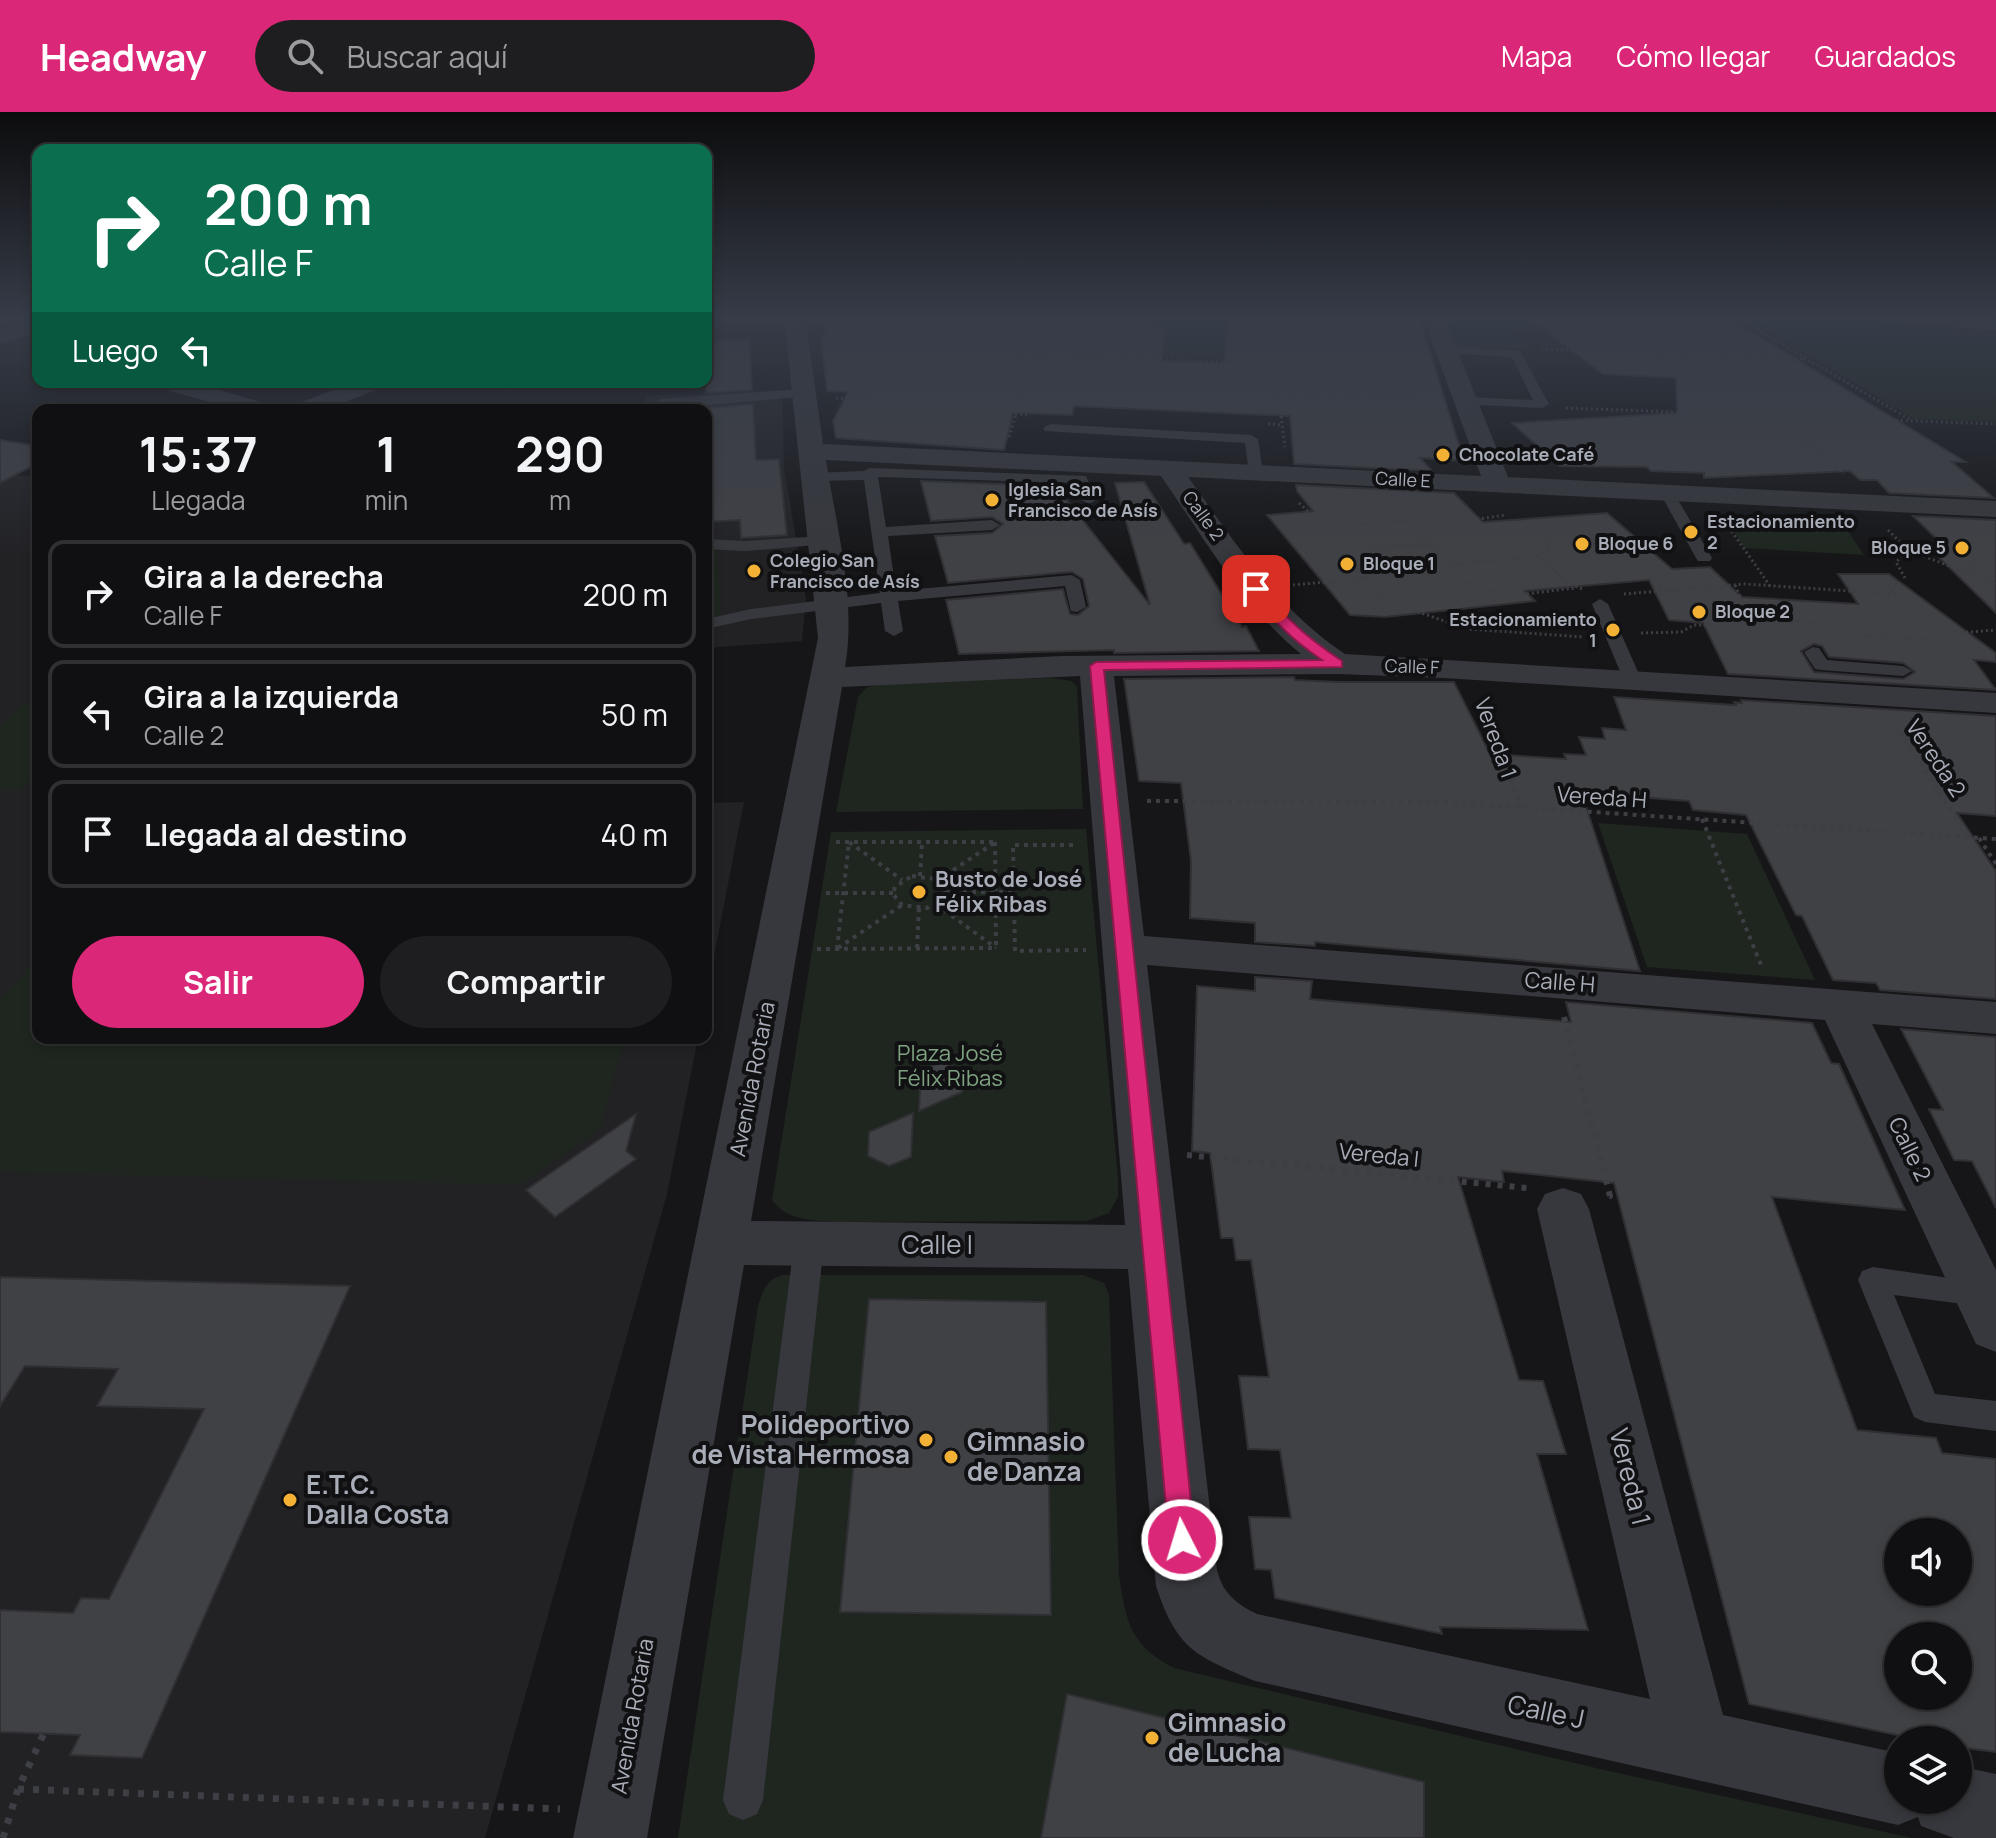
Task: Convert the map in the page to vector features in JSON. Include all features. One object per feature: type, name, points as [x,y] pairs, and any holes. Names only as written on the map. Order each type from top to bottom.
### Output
[{"type":"street","points":[[199,398],[232,404]]},
{"type":"street","name":"Avenida Rotaria","points":[[612,1824],[834,638],[803,398]]},
{"type":"street","points":[[1463,398],[1498,485]]},
{"type":"street","name":"Calle E","points":[[812,464],[1003,461],[1996,509]]},
{"type":"street","name":"Calle 2","points":[[1169,469],[1274,613],[1298,638],[1337,664]]},
{"type":"street","name":"Calle F","points":[[826,678],[1096,666],[1337,664],[1633,681],[1867,682],[1996,703]]},
{"type":"street","points":[[1096,666],[1154,1247]]},
{"type":"street","name":"Calle H","points":[[1125,949],[1996,1018]]},
{"type":"street","name":"Calle 2","points":[[1840,1005],[1988,1310]]},
{"type":"street","name":"Vereda 1","points":[[1578,1197],[1696,1745]]},
{"type":"street","name":"Calle I","points":[[721,1243],[1154,1247]]},
{"type":"street","name":"Calle J","points":[[1154,1247],[1185,1570],[1192,1602],[1201,1615],[1235,1639],[1255,1647],[1884,1786]]},
{"type":"street","points":[[1972,1806],[1996,1811]]},
{"type":"lane","points":[[661,404],[758,398]]},
{"type":"lane","points":[[1464,401],[1542,404],[1539,398]]},
{"type":"lane","points":[[1050,428],[1251,439],[1256,473]]},
{"type":"lane","points":[[812,464],[870,475]]},
{"type":"lane","points":[[870,475],[870,472],[1081,479],[1089,500]]},
{"type":"lane","points":[[870,475],[894,631]]},
{"type":"lane","points":[[1667,493],[1704,558]]},
{"type":"lane","points":[[879,532],[992,525]]},
{"type":"lane","points":[[712,544],[746,546],[822,541]]},
{"type":"lane","points":[[712,623],[751,614],[889,597],[1072,580],[1077,607]]},
{"type":"lane","points":[[1601,596],[1633,681]]},
{"type":"lane","points":[[1813,652],[1821,665],[1867,682],[1903,671]]},
{"type":"lane","points":[[743,1800],[809,1244]]},
{"type":"lane","name":"Calle 2","points":[[1988,1310],[1873,1280],[1925,1407],[1996,1416]]},
{"type":"path","points":[[857,398],[1017,405]]},
{"type":"path","points":[[1003,461],[1019,398]]},
{"type":"path","points":[[1280,398],[1289,474]]},
{"type":"path","points":[[1384,398],[1464,401]]},
{"type":"path","points":[[1873,398],[1913,421]]},
{"type":"path","points":[[1542,404],[1557,408],[1996,424]]},
{"type":"path","points":[[1779,416],[1872,503],[1897,541],[1908,550],[1996,584]]},
{"type":"path","points":[[1363,478],[1469,585],[1496,592]]},
{"type":"path","points":[[1709,495],[1741,549],[1748,551],[1770,586]]},
{"type":"path","points":[[1332,520],[1346,526],[1404,521]]},
{"type":"path","points":[[1418,536],[1454,533],[1464,529]]},
{"type":"path","points":[[1447,565],[1538,556],[1548,549],[1549,534],[1555,530]]},
{"type":"path","points":[[1366,558],[1365,552],[1370,548],[1426,543]]},
{"type":"path","points":[[1905,578],[1896,562],[1908,550]]},
{"type":"path","points":[[1538,556],[1577,588],[1601,596],[1735,585],[1895,594],[1890,586],[1897,586],[1895,583]]},
{"type":"path","points":[[1976,574],[1967,562],[1979,559]]},
{"type":"path","points":[[1355,565],[1388,603]]},
{"type":"path","points":[[1630,570],[1645,574],[1668,591]]},
{"type":"path","points":[[1256,589],[1367,578]]},
{"type":"path","points":[[1735,585],[1748,614]]},
{"type":"path","points":[[1517,595],[1577,588]]},
{"type":"path","points":[[1413,610],[1438,622],[1467,629],[1614,636],[1681,632],[1694,625],[1712,625]]},
{"type":"path","points":[[1728,619],[1748,614],[1829,625]]},
{"type":"path","points":[[1956,633],[1996,630]]},
{"type":"path","points":[[1850,635],[1940,640]]},
{"type":"path","name":"Vereda 1","points":[[1470,670],[1521,807]]},
{"type":"path","name":"Vereda 2","points":[[1867,682],[1969,837]]},
{"type":"path","name":"Vereda H","points":[[1014,892],[1013,845],[1112,823],[1443,802],[1996,839]]},
{"type":"path","points":[[1702,819],[1775,999]]},
{"type":"path","points":[[1979,838],[1996,864]]},
{"type":"path","points":[[797,842],[995,842]]},
{"type":"path","points":[[849,842],[902,880]]},
{"type":"path","points":[[837,949],[849,842]]},
{"type":"path","points":[[920,876],[922,842]]},
{"type":"path","points":[[893,893],[902,880],[920,876],[938,880],[995,842]]},
{"type":"path","points":[[995,842],[996,948]]},
{"type":"path","points":[[893,893],[902,905],[919,908],[936,905],[945,892],[938,880]]},
{"type":"path","points":[[945,892],[1014,892],[1015,951],[1125,949]]},
{"type":"path","points":[[787,893],[893,893]]},
{"type":"path","points":[[837,949],[902,905]]},
{"type":"path","points":[[936,905],[996,948]]},
{"type":"path","points":[[917,948],[919,908]]},
{"type":"path","points":[[776,949],[996,948]]},
{"type":"path","points":[[1555,982],[1578,1197]]},
{"type":"path","name":"Vereda I","points":[[1144,1151],[1578,1197]]},
{"type":"path","points":[[3,1838],[18,1789],[44,1733]]},
{"type":"path","points":[[18,1789],[612,1824]]},
{"type":"shaded area","name":"Colegio San Francisco de Asís","points":[[645,398],[782,398],[784,467],[806,599],[802,641],[712,648],[712,404],[646,404]]},
{"type":"shaded area","name":"E.T.C. Dalla Costa","points":[[0,474],[32,477],[32,1044],[697,1044],[667,1194],[485,1838],[0,1838]]},
{"type":"shaded area","points":[[744,802],[712,966],[712,803]]},
{"type":"green space","points":[[1878,398],[1996,398],[1996,422],[1914,419]]},
{"type":"green space","points":[[1726,517],[1843,524],[1864,555],[1744,548]]},
{"type":"green space","points":[[712,547],[717,547],[721,616],[712,617]]},
{"type":"green space","points":[[1054,678],[1071,681],[1077,687],[1083,809],[836,812],[858,697],[866,688],[880,683]]},
{"type":"green space","points":[[23,705],[32,706],[32,778],[20,790],[0,790],[0,726]]},
{"type":"green space","points":[[1598,823],[1747,834],[1815,980],[1647,967]]},
{"type":"green space","name":"Plaza José Félix Ribas","points":[[1086,829],[1118,1179],[1118,1197],[1109,1213],[1087,1221],[838,1222],[793,1216],[778,1207],[772,1200],[831,832]]},
{"type":"green space","points":[[32,964],[32,1044],[623,1044],[600,1129],[521,1185],[0,1172],[0,999]]},
{"type":"green space","name":"Polideportivo de Vista Hermosa","points":[[783,1275],[1083,1275],[1104,1283],[1109,1295],[1122,1592],[1128,1619],[1139,1641],[1174,1668],[1600,1769],[1912,1838],[678,1838],[758,1306],[769,1283]]},
{"type":"building","points":[[845,398],[1444,398],[1464,461],[1420,458],[1432,471],[1294,464],[1290,416],[1074,406],[1072,415],[1013,413],[1004,450],[836,438],[833,421]]},
{"type":"building","points":[[1677,398],[1859,398],[1966,462],[1952,462],[1994,498],[1889,493],[1877,480],[1860,480],[1850,471],[1704,478],[1704,473],[1651,471],[1647,467],[1560,466],[1512,423],[1677,413]]},
{"type":"building","points":[[753,404],[756,460],[779,459],[787,535],[741,538],[740,520],[712,522],[712,407]]},
{"type":"building","points":[[0,440],[32,445],[32,466],[0,483]]},
{"type":"building","points":[[921,481],[1051,486],[1058,489],[1150,605],[1115,483],[1144,482],[1184,544],[1190,543],[1242,627],[1246,626],[1259,651],[1114,653],[1114,650],[959,654],[946,600],[1063,589],[1070,614],[1078,615],[1089,606],[1083,579],[1072,572],[948,583],[935,536],[992,533],[1003,524],[992,517],[931,521]]},
{"type":"building","points":[[1296,485],[1454,493],[1483,522],[1607,513],[1672,569],[1710,567],[1742,597],[1858,604],[1838,574],[1889,574],[1996,653],[1996,662],[1974,660],[1996,690],[1728,674],[1703,623],[1669,620],[1649,580],[1525,591],[1535,601],[1385,617],[1350,615],[1267,515],[1313,511],[1297,491]],"holes":[[[1814,644],[1822,646],[1829,657],[1903,663],[1915,672],[1903,679],[1814,672],[1801,651]]]},
{"type":"building","points":[[1913,516],[1996,520],[1996,613],[1924,543],[1942,544]]},
{"type":"building","points":[[1294,677],[1295,680],[1338,682],[1454,682],[1490,754],[1566,759],[1564,754],[1586,755],[1579,737],[1605,739],[1602,728],[1626,730],[1614,697],[1736,705],[1734,702],[1742,703],[1741,700],[1996,716],[1996,816],[1957,813],[1996,871],[1996,999],[1880,990],[1876,983],[1833,980],[1802,916],[1796,915],[1746,815],[1693,810],[1689,801],[1598,794],[1600,799],[1583,797],[1640,971],[1315,942],[1315,946],[1255,942],[1255,923],[1190,918],[1191,861],[1181,783],[1139,781],[1124,679]]},
{"type":"building","points":[[1255,977],[1312,981],[1310,999],[1571,1022],[1566,1002],[1812,1023],[1831,1063],[1839,1064],[1905,1210],[1772,1197],[1857,1430],[1936,1438],[1942,1453],[1996,1459],[1996,1752],[1972,1749],[1972,1726],[1884,1726],[1884,1732],[1749,1704],[1614,1183],[1502,1171],[1504,1182],[1458,1177],[1519,1380],[1543,1381],[1566,1454],[1537,1454],[1588,1630],[1440,1627],[1442,1634],[1275,1598],[1271,1570],[1255,1569],[1249,1517],[1291,1518],[1280,1450],[1248,1449],[1239,1376],[1269,1377],[1251,1260],[1236,1260],[1233,1238],[1221,1238],[1210,1153],[1192,1151],[1197,986],[1255,991]]},
{"type":"building","points":[[1901,1029],[1996,1037],[1996,1208],[1972,1161],[1954,1160],[1929,1109],[1943,1110]]},
{"type":"building","points":[[942,1062],[962,1070],[962,1092],[919,1111],[921,1070]]},
{"type":"building","points":[[913,1113],[911,1157],[889,1166],[868,1156],[869,1132]]},
{"type":"building","points":[[636,1114],[626,1151],[636,1159],[555,1217],[526,1190]]},
{"type":"building","points":[[0,1277],[350,1286],[142,1758],[70,1755],[80,1735],[0,1732],[0,1610],[73,1613],[81,1598],[109,1599],[204,1409],[97,1406],[118,1369],[25,1366],[0,1406]]},
{"type":"building","name":"Gimnasio de Danza","points":[[869,1299],[1046,1302],[1051,1615],[840,1612]]},
{"type":"building","name":"Gimnasio de Lucha","points":[[1067,1694],[1424,1782],[1424,1838],[1041,1838]]},
{"type":"place","name":"Chocolate Café","points":[[1443,455]]},
{"type":"place","name":"Iglesia San Francisco de Asís","points":[[992,500]]},
{"type":"place","name":"Estacionamiento 2","points":[[1691,532]]},
{"type":"place","name":"Bloque 6","points":[[1582,544]]},
{"type":"place","name":"Bloque 5","points":[[1962,548]]},
{"type":"place","name":"Bloque 1","points":[[1347,564]]},
{"type":"place","name":"Colegio San Francisco de Asís","points":[[754,571]]},
{"type":"place","name":"Bloque 2","points":[[1699,612]]},
{"type":"place","name":"Estacionamiento 1","points":[[1613,630]]},
{"type":"place","name":"Busto de José Félix Ribas","points":[[919,892]]},
{"type":"place","name":"Polideportivo de Vista Hermosa","points":[[926,1440]]},
{"type":"place","name":"Gimnasio de Danza","points":[[951,1457]]},
{"type":"place","name":"E.T.C. Dalla Costa","points":[[290,1500]]},
{"type":"place","name":"Gimnasio de Lucha","points":[[1152,1738]]},
{"type":"route","points":[[1182,1540],[1096,666],[1337,664],[1298,638],[1256,589]]}]
